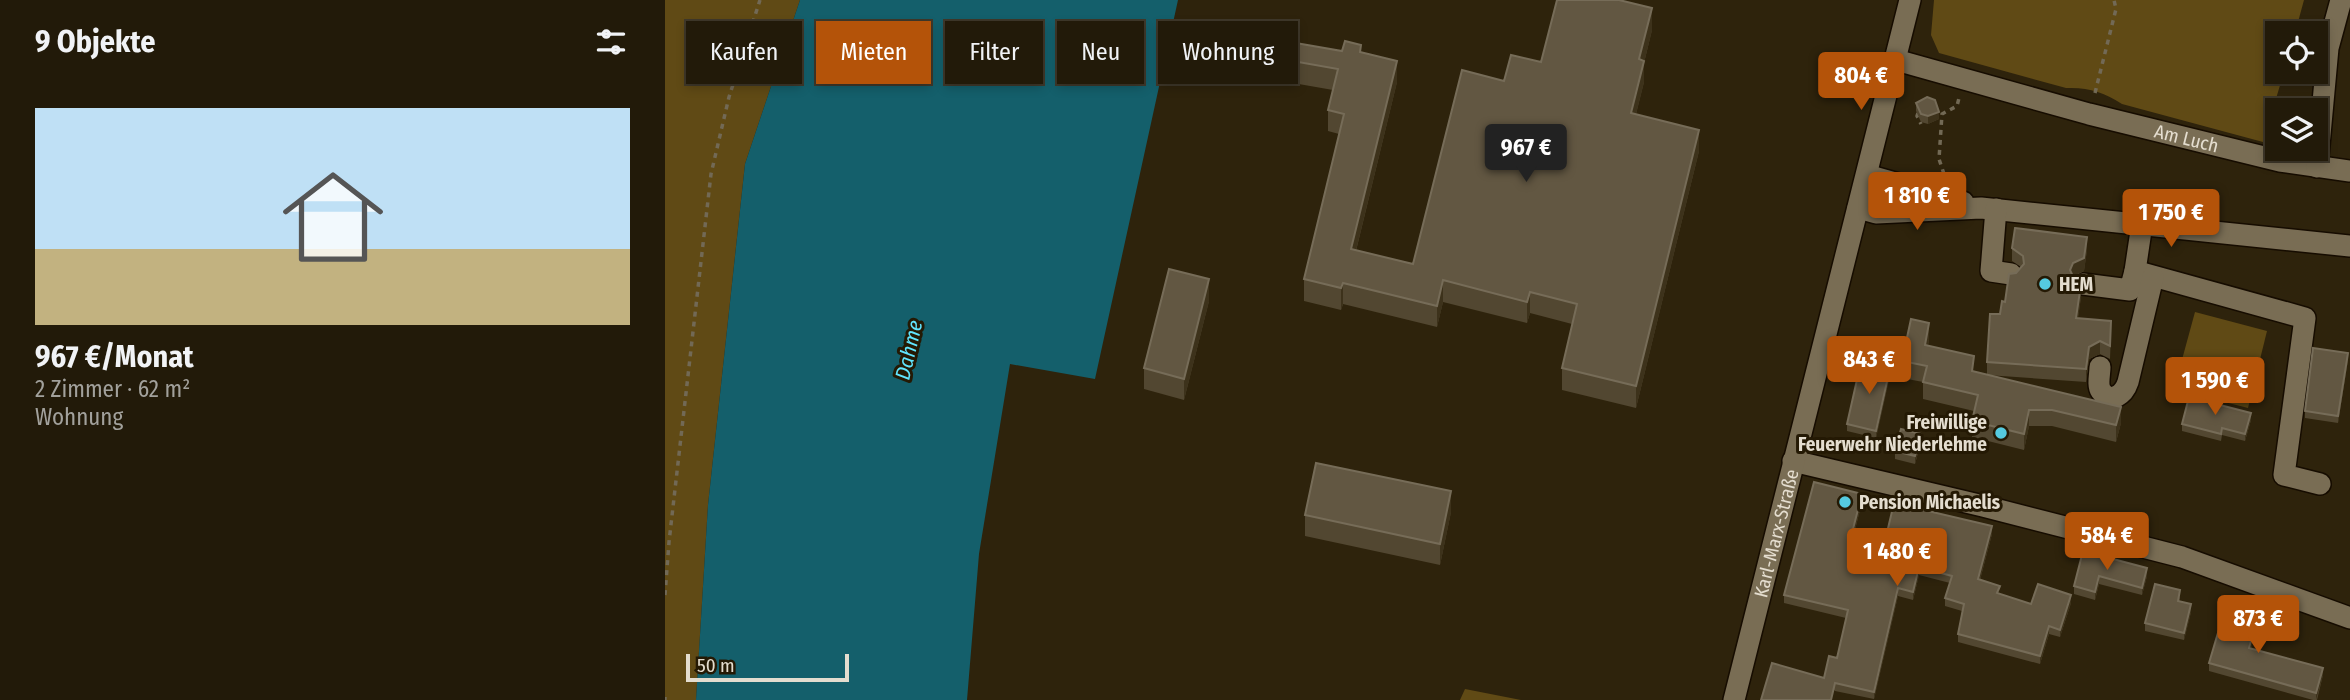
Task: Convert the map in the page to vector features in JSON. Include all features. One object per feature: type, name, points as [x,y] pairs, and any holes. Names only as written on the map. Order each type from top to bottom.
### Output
[{"type":"street","name":"Karl-Marx-Straße","points":[[1734,700],[1910,0]]},
{"type":"street","points":[[2317,167],[2328,48],[2341,0]]},
{"type":"street","name":"Am Luch","points":[[1896,60],[2089,114],[2280,161],[2350,171]]},
{"type":"street","points":[[1867,175],[1989,208],[2350,246]]},
{"type":"street","points":[[1858,208],[1876,213],[1989,208]]},
{"type":"street","points":[[1989,208],[1991,271],[2011,274]]},
{"type":"street","points":[[2101,367],[2099,387],[2102,393],[2110,397],[2119,396],[2125,391],[2128,382],[2144,274],[2142,225]]},
{"type":"street","points":[[2083,284],[2130,290],[2144,274]]},
{"type":"street","points":[[2144,274],[2305,318],[2284,475],[2320,484]]},
{"type":"street","points":[[1793,461],[2182,557],[2350,618]]},
{"type":"path","points":[[665,595],[711,174],[729,97],[760,0]]},
{"type":"path","points":[[2089,114],[2116,9],[2115,0]]},
{"type":"path","points":[[1953,200],[1939,159],[1942,114],[1957,106],[1963,80]]},
{"type":"path","points":[[1921,106],[1917,116],[1921,124]]},
{"type":"shaded area","points":[[665,0],[800,0],[793,21],[686,21],[686,84],[772,84],[745,164],[708,505],[696,700],[665,700]]},
{"type":"shaded area","points":[[1934,0],[2304,0],[2298,21],[2265,21],[2265,84],[2280,84],[2276,98],[2265,98],[2263,142],[2122,104],[2095,91],[2066,88],[1939,53],[1931,35]]},
{"type":"shaded area","points":[[2195,312],[2267,331],[2248,408],[2174,389]]},
{"type":"shaded area","points":[[1465,689],[1521,700],[1460,700]]},
{"type":"water","name":"Dahme","points":[[800,0],[1178,0],[1173,21],[1158,21],[1160,84],[1095,379],[1010,364],[979,554],[967,700],[696,700],[708,505],[745,164],[772,84],[802,84],[802,21],[793,21]]},
{"type":"building","points":[[1557,0],[1619,0],[1652,8],[1639,59],[1644,61],[1631,113],[1699,130],[1636,386],[1562,368],[1577,304],[1530,292],[1527,302],[1443,280],[1437,306],[1343,283],[1341,288],[1304,279],[1344,114],[1328,110],[1338,69],[1298,62],[1298,43],[1342,51],[1345,41],[1361,45],[1360,52],[1397,61],[1351,249],[1413,264],[1462,70],[1504,81],[1511,55],[1541,62]]},
{"type":"building","points":[[1927,97],[1935,100],[1939,112],[1928,116],[1921,114],[1916,103]]},
{"type":"building","points":[[2015,228],[2087,237],[2084,258],[2073,263],[2070,270],[2075,281],[2081,284],[2076,318],[2111,321],[2110,346],[2100,341],[2089,347],[2086,369],[1987,362],[1990,314],[2000,314],[2002,301],[2005,302],[2009,274],[2016,273],[2024,264],[2023,256],[2012,248]]},
{"type":"building","points":[[1169,269],[1209,279],[1184,379],[1144,368]]},
{"type":"building","points":[[1911,319],[1929,323],[1925,345],[1974,356],[1972,371],[2121,407],[2116,425],[2052,410],[2029,410],[2024,434],[1972,421],[1978,395],[1923,382],[1927,366],[1902,361]]},
{"type":"building","points":[[2313,348],[2348,353],[2338,416],[2305,411]]},
{"type":"building","points":[[1861,362],[1890,368],[1876,431],[1847,424]]},
{"type":"building","points":[[2189,397],[2251,413],[2245,434],[2222,428],[2221,434],[2182,424]]},
{"type":"building","points":[[1901,429],[1921,434],[1915,456],[1895,451]]},
{"type":"building","points":[[1316,463],[1451,491],[1440,544],[1305,515]]},
{"type":"building","points":[[1814,482],[1862,494],[1852,533],[1885,541],[1894,503],[1992,526],[1978,579],[2000,586],[1997,593],[2031,604],[2038,584],[2071,595],[2060,630],[2049,626],[2040,656],[1958,634],[1964,604],[1945,598],[1952,576],[1919,567],[1913,592],[1898,588],[1874,692],[1835,683],[1831,700],[1761,700],[1772,663],[1824,678],[1829,656],[1837,658],[1848,610],[1784,595]]},
{"type":"building","points":[[2083,551],[2147,568],[2142,588],[2099,576],[2095,592],[2074,586]]},
{"type":"building","points":[[2155,584],[2180,590],[2178,601],[2191,604],[2184,633],[2145,623]]},
{"type":"building","points":[[2226,606],[2258,615],[2249,648],[2323,668],[2316,693],[2209,663]]},
{"type":"place","name":"HEM","points":[[2045,284]]},
{"type":"place","name":"Freiwillige Feuerwehr Niederlehme","points":[[2001,433]]},
{"type":"place","name":"Pension Michaelis","points":[[1845,502]]}]
